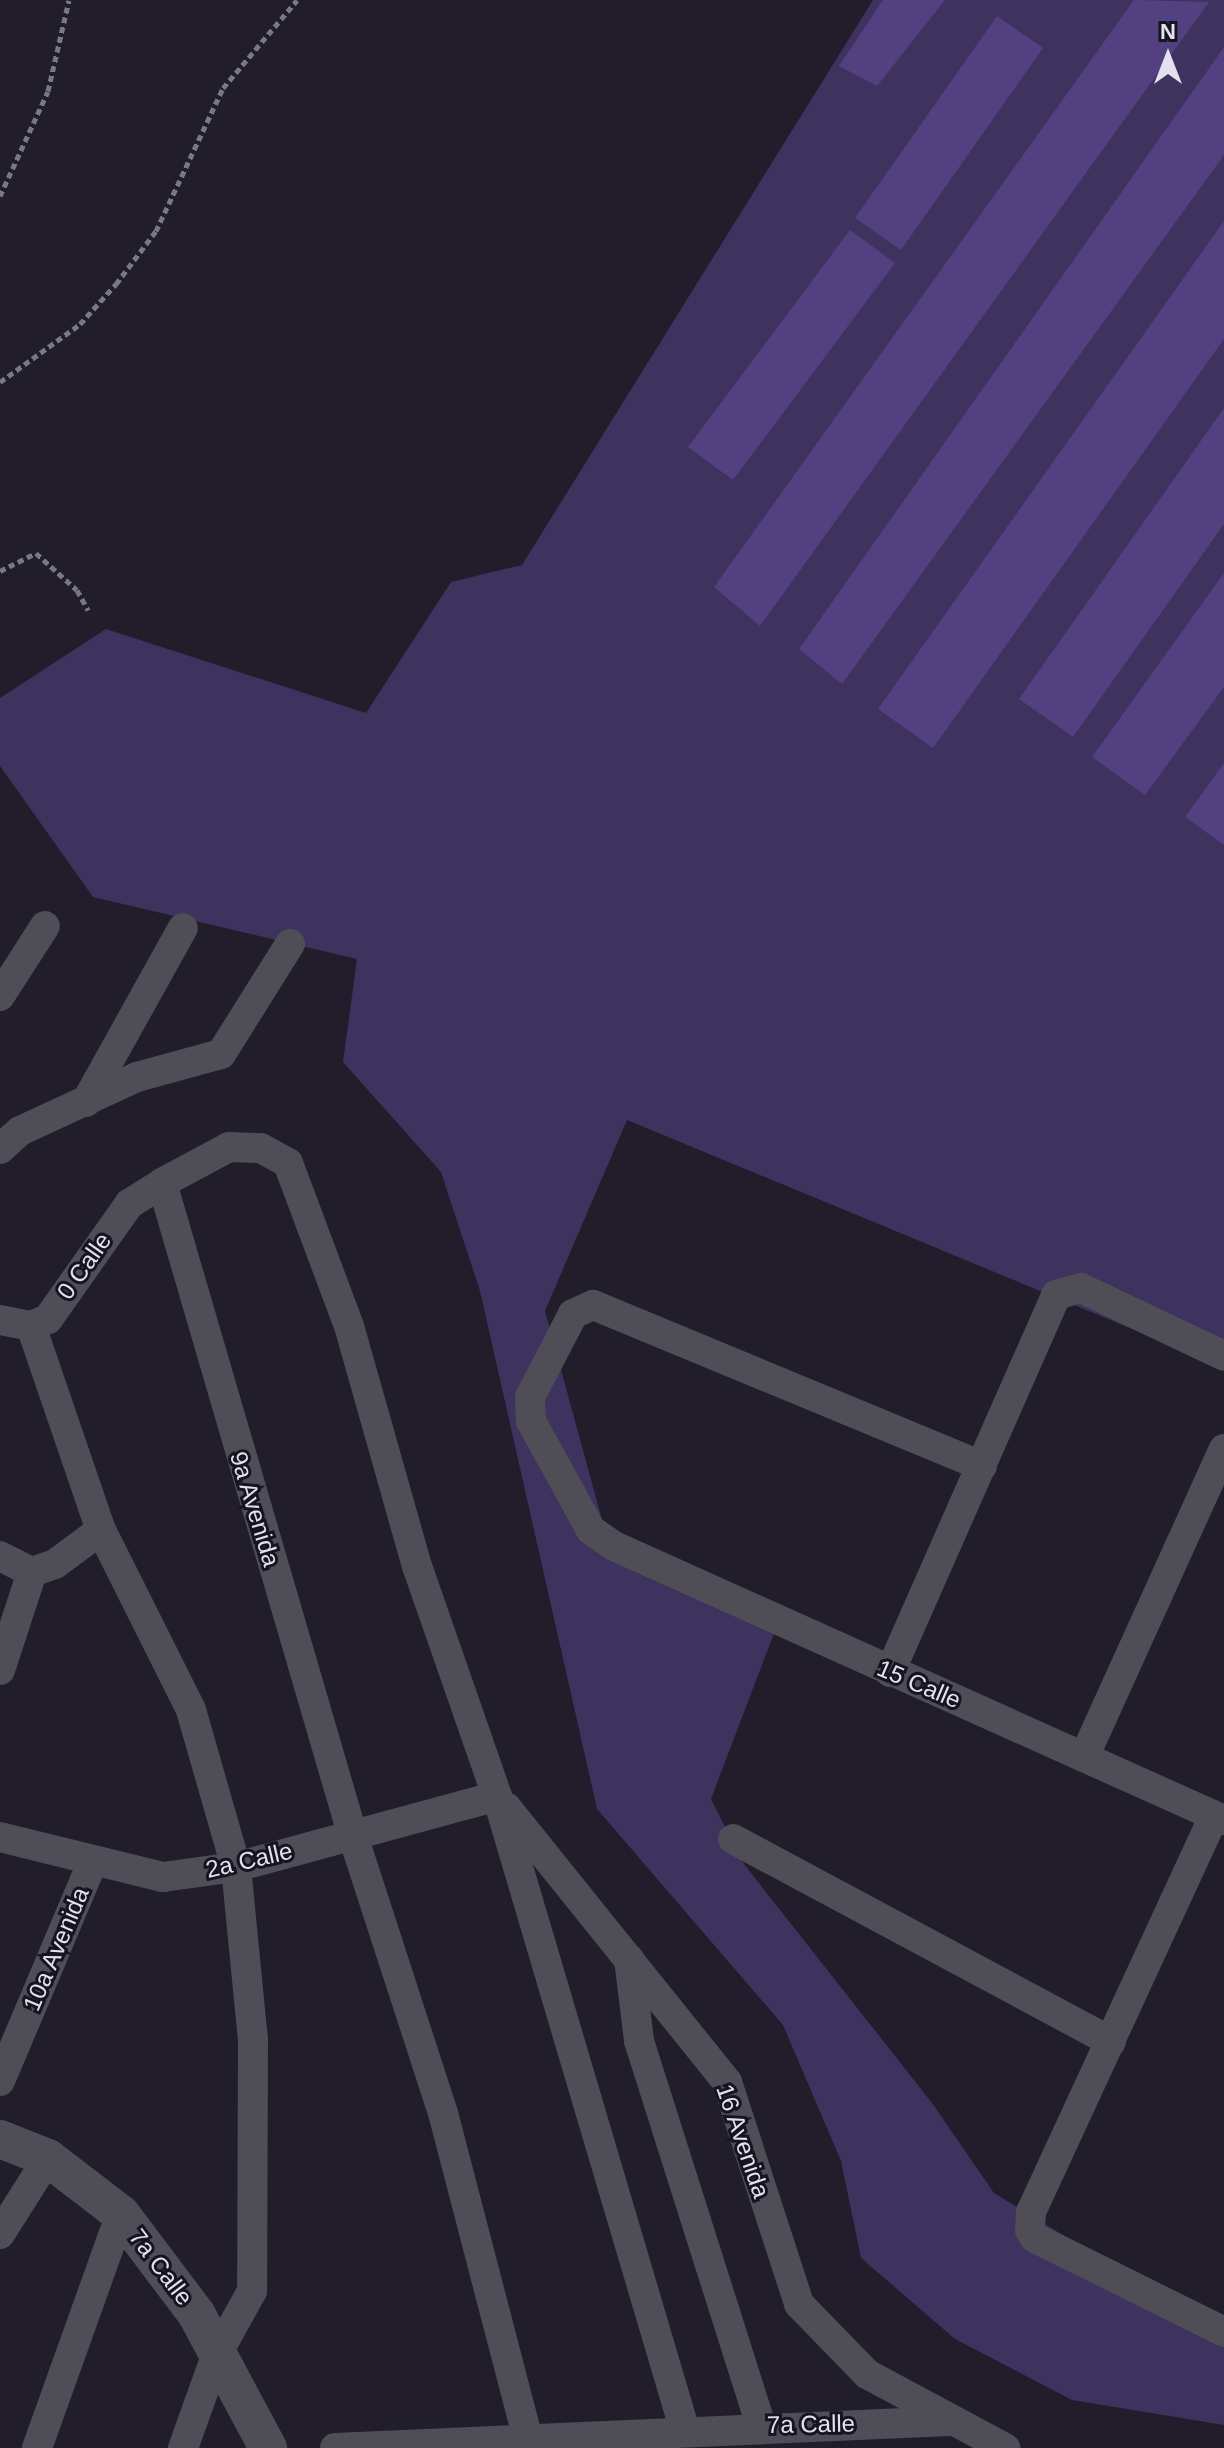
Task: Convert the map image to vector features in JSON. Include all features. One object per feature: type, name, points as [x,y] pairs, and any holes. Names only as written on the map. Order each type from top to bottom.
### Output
[{"type":"street","points":[[0,996],[45,926]]},
{"type":"street","points":[[86,1102],[183,928]]},
{"type":"street","points":[[0,1149],[20,1131],[137,1077],[221,1054],[290,944]]},
{"type":"street","name":"0 Calle","points":[[31,1326],[48,1319],[129,1204],[162,1183],[229,1147],[261,1148],[288,1163],[349,1326],[417,1566],[497,1796],[685,2431]]},
{"type":"street","name":"9a Avenida","points":[[162,1183],[352,1833],[443,2113],[528,2439]]},
{"type":"street","points":[[890,1672],[1056,1295],[1081,1288],[1224,1356]]},
{"type":"street","name":"15 Calle","points":[[982,1466],[593,1305],[580,1308],[530,1397],[531,1421],[591,1530],[614,1546],[890,1672],[1085,1755],[1219,1818]]},
{"type":"street","points":[[0,1320],[31,1326],[101,1530],[191,1710],[236,1867],[254,2055],[252,2291],[216,2356],[183,2448]]},
{"type":"street","points":[[1085,1755],[1224,1449]]},
{"type":"street","points":[[0,1670],[32,1572],[101,1530]]},
{"type":"street","points":[[0,1556],[32,1572]]},
{"type":"street","name":"2a Calle","points":[[0,1837],[163,1877],[236,1867],[497,1796]]},
{"type":"street","name":"16 Avenida","points":[[497,1796],[727,2082],[799,2304],[867,2374],[1005,2448]]},
{"type":"street","points":[[1219,1818],[1031,2212],[1030,2230],[1221,2323]]},
{"type":"street","points":[[733,1839],[1111,2042]]},
{"type":"street","name":"10a Avenida","points":[[0,2081],[93,1861]]},
{"type":"street","points":[[628,1956],[639,2041],[761,2425]]},
{"type":"street","name":"7a Calle","points":[[0,2139],[48,2158],[121,2214],[197,2315],[216,2356],[268,2448]]},
{"type":"street","points":[[0,2234],[48,2158]]},
{"type":"street","points":[[37,2448],[121,2214]]},
{"type":"street","name":"7a Calle","points":[[335,2448],[761,2425],[951,2421]]},
{"type":"path","points":[[0,196],[48,91],[69,0]]},
{"type":"path","points":[[0,382],[80,324],[116,284],[156,231],[223,88],[297,0]]},
{"type":"path","points":[[0,571],[36,553],[77,590],[88,610]]},
{"type":"shaded area","points":[[873,0],[1224,0],[1224,1367],[627,1120],[545,1311],[613,1560],[776,1628],[711,1799],[744,1864],[932,2103],[994,2193],[1224,2333],[1224,2425],[1072,2400],[955,2339],[861,2258],[841,2161],[783,2025],[597,1809],[480,1291],[441,1172],[343,1062],[357,959],[93,897],[0,766],[0,698],[106,629],[366,713],[451,582],[522,565]]},
{"type":"building","points":[[883,0],[945,0],[877,86],[839,66]]},
{"type":"building","points":[[1134,0],[1209,2],[760,626],[714,587]]},
{"type":"building","points":[[997,16],[1043,48],[901,250],[855,218]]},
{"type":"building","points":[[1224,47],[1224,155],[842,684],[799,649]]},
{"type":"building","points":[[1224,221],[1224,339],[933,748],[878,709]]},
{"type":"building","points":[[850,230],[895,263],[733,480],[688,447]]},
{"type":"building","points":[[1224,408],[1224,524],[1073,737],[1019,699]]},
{"type":"building","points":[[1224,573],[1224,687],[1145,795],[1092,757]]},
{"type":"building","points":[[1224,763],[1224,845],[1185,817]]}]
